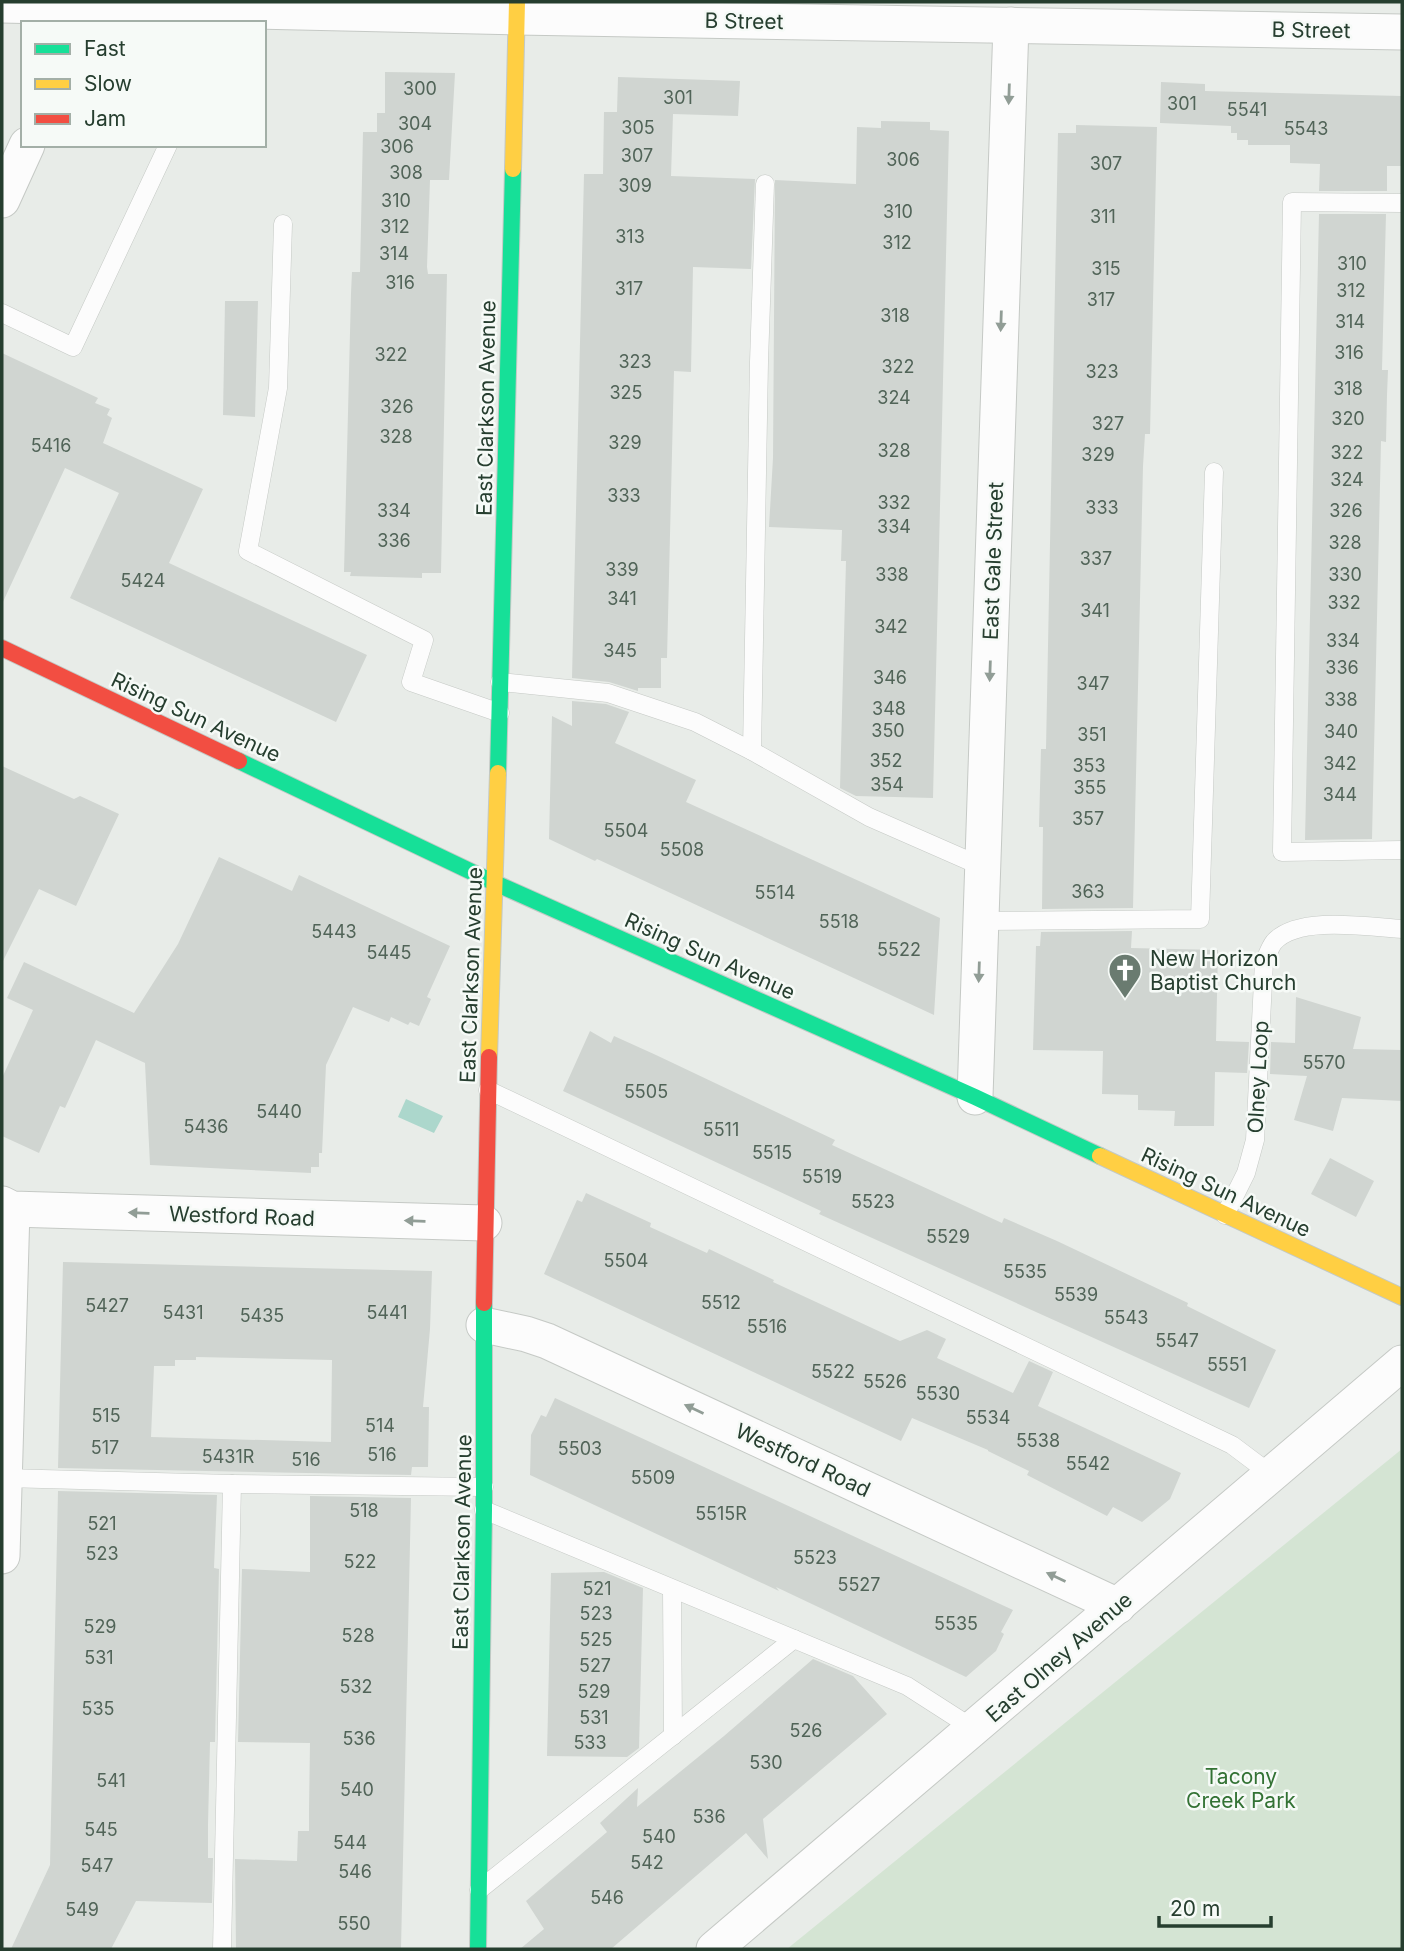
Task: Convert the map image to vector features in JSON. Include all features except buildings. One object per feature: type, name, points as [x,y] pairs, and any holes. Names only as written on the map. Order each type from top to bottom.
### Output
[{"type":"street","name":"B Street","points":[[2,5],[110,11],[320,7],[517,10],[1012,25],[1402,32]]},
{"type":"street","name":"East Clarkson Avenue","points":[[478,1949],[484,1510],[484,1223],[517,10]]},
{"type":"street","name":"East Gale Street","points":[[975,1097],[1012,25]]},
{"type":"street","points":[[2,200],[25,147]]},
{"type":"street","name":"Rising Sun Avenue","points":[[2,648],[495,883],[975,1097],[1402,1297]]},
{"type":"street","points":[[2,1556],[7,1207]]},
{"type":"street","name":"Westford Road","points":[[7,1207],[484,1223]]},
{"type":"street","name":"Westford Road","points":[[484,1325],[547,1341],[1118,1606]]},
{"type":"street","name":"East Olney Avenue","points":[[714,1949],[1402,1363]]},
{"type":"lane","points":[[2,313],[73,347],[167,147]]},
{"type":"lane","points":[[752,751],[765,184]]},
{"type":"lane","points":[[1402,203],[1292,202],[1282,852],[1402,850]]},
{"type":"lane","points":[[283,224],[278,388],[248,551],[424,640],[411,682],[499,713]]},
{"type":"lane","points":[[981,921],[1200,919],[1214,472]]},
{"type":"lane","points":[[500,682],[608,693],[695,722],[869,817],[983,867]]},
{"type":"lane","name":"Olney Loop","points":[[1225,1215],[1246,1173],[1255,1140],[1264,962],[1274,942],[1291,932],[1314,925],[1402,929]]},
{"type":"lane","points":[[488,1090],[1232,1445],[1272,1475]]},
{"type":"lane","points":[[4,1478],[232,1484],[484,1486]]},
{"type":"lane","points":[[222,1949],[232,1484]]},
{"type":"lane","points":[[484,1510],[907,1686],[974,1729]]},
{"type":"lane","points":[[672,1588],[673,1736]]},
{"type":"lane","points":[[478,1891],[794,1639]]},
{"type":"green space","name":"Tacony Creek Park","points":[[1402,1449],[1402,1949],[787,1949]]},
{"type":"shaded area","points":[[406,1099],[443,1116],[434,1133],[398,1117]]},
{"type":"traffic: fast","points":[[498,773],[513,169]]},
{"type":"traffic: fast","points":[[239,761],[495,883],[975,1097],[1100,1156]]},
{"type":"traffic: fast","points":[[478,1949],[484,1303]]},
{"type":"traffic: slow","points":[[513,169],[517,2]]},
{"type":"traffic: slow","points":[[489,1057],[498,773]]},
{"type":"traffic: slow","points":[[1100,1156],[1402,1297]]},
{"type":"traffic: jam","points":[[2,648],[239,761]]},
{"type":"traffic: jam","points":[[484,1303],[489,1057]]},
{"type":"place","name":"New Horizon Baptist Church","points":[[1125,1000]]}]
